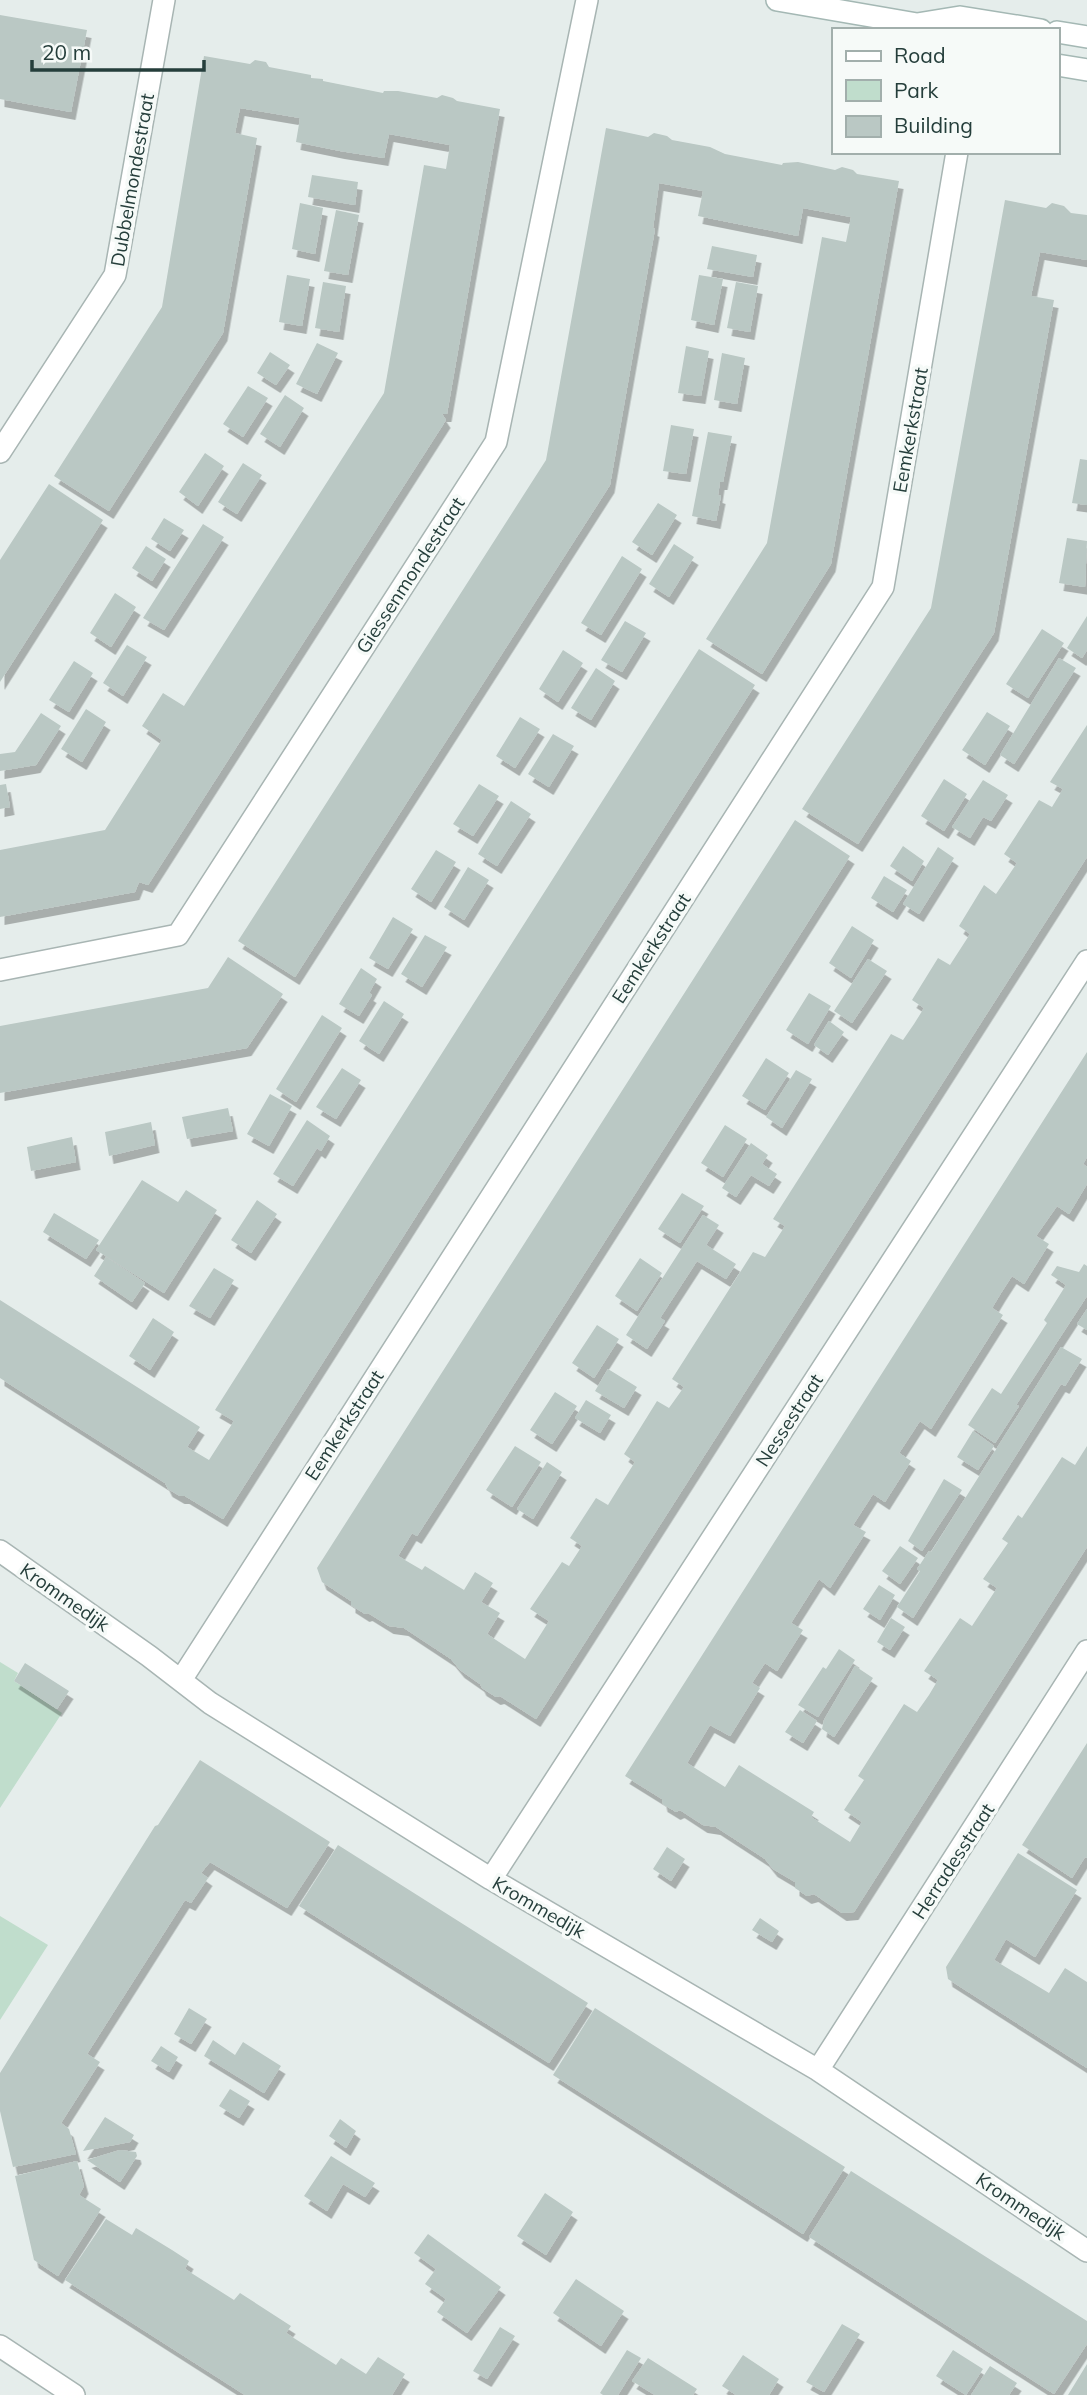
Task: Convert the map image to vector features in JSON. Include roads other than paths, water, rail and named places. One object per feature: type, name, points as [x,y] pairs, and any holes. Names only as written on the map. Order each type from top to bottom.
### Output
[{"type":"street","name":"Dubbelmondestraat","points":[[0,452],[115,275],[164,0]]},
{"type":"street","name":"Giessenmondestraat","points":[[0,970],[178,935],[496,442],[587,0]]},
{"type":"street","points":[[778,0],[922,27],[960,17],[1029,28]]},
{"type":"street","points":[[1059,32],[1087,37]]},
{"type":"street","points":[[1059,65],[1087,70]]},
{"type":"street","name":"Eemkerkstraat","points":[[181,1680],[883,587],[957,154]]},
{"type":"street","name":"Nessestraat","points":[[491,1879],[1087,961]]},
{"type":"street","name":"Krommedijk","points":[[0,1550],[210,1703],[491,1879],[818,2070],[1087,2251]]},
{"type":"street","name":"Herradesstraat","points":[[818,2070],[1087,1651]]},
{"type":"street","points":[[0,2346],[74,2395]]}]
